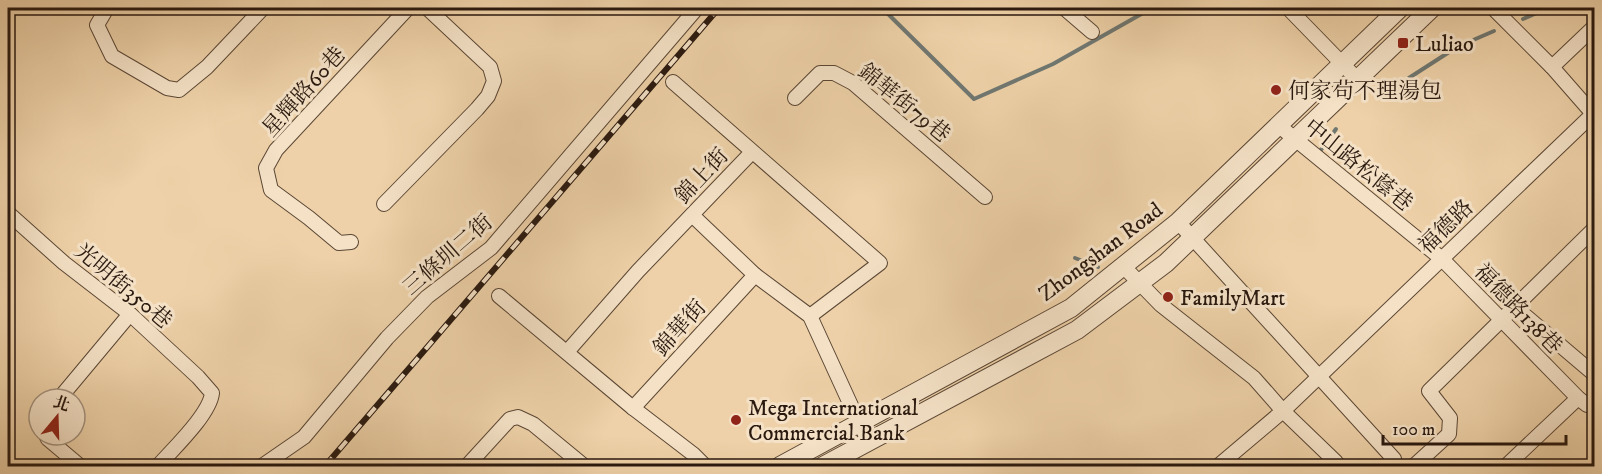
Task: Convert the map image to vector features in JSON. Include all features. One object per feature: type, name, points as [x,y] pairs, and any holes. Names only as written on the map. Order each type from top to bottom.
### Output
[{"type":"street","points":[[107,8],[97,25],[112,56],[167,88],[179,90],[207,67],[263,8]]},
{"type":"street","name":"星輝路60巷","points":[[351,242],[339,243],[271,190],[266,168],[276,150],[408,8]]},
{"type":"street","points":[[384,204],[477,109],[488,96],[494,81],[490,67],[427,8]]},
{"type":"street","name":"三條圳二街","points":[[262,466],[304,436],[387,338],[427,297],[492,248],[697,8]]},
{"type":"street","points":[[1064,8],[1092,32]]},
{"type":"street","points":[[1288,8],[1358,79]]},
{"type":"street","name":"Zhongshan Road","points":[[780,466],[1071,308],[1178,222],[1400,8]]},
{"type":"street","name":"Zhongshan Road","points":[[823,466],[1077,330],[1141,283],[1166,263],[1432,8]]},
{"type":"street","name":"福德路","points":[[1218,466],[1283,411],[1594,114],[1552,67],[1493,8]]},
{"type":"street","points":[[1552,67],[1594,27]]},
{"type":"street","name":"錦華街79巷","points":[[795,98],[820,74],[834,73],[853,83],[985,197]]},
{"type":"street","points":[[673,82],[752,153]]},
{"type":"street","name":"中山路松蔭巷","points":[[1278,125],[1442,259]]},
{"type":"street","name":"錦上街","points":[[567,352],[638,271],[752,153],[880,263],[810,316]]},
{"type":"street","name":"光明街350巷","points":[[8,213],[64,263],[130,314],[198,377],[212,393],[211,401],[205,412],[158,466]]},
{"type":"street","points":[[692,215],[755,275],[810,316],[869,441]]},
{"type":"street","points":[[1178,222],[1394,459],[1395,466]]},
{"type":"street","points":[[1414,466],[1449,434],[1450,418],[1429,391],[1594,229]]},
{"type":"street","name":"福德路138巷","points":[[1442,259],[1578,398],[1587,405],[1594,404]]},
{"type":"street","points":[[1124,267],[1161,305],[1254,378],[1283,411],[1336,462]]},
{"type":"street","name":"錦華街","points":[[633,408],[755,275]]},
{"type":"street","points":[[499,296],[705,466]]},
{"type":"street","points":[[1515,307],[1594,374]]},
{"type":"street","points":[[69,387],[130,314]]},
{"type":"street","points":[[1506,466],[1578,398]]},
{"type":"street","points":[[467,466],[510,419],[518,417],[533,424],[584,466]]},
{"type":"street","points":[[57,447],[80,466]]},
{"type":"waterway","points":[[882,8],[974,99],[1053,64],[1152,8]]},
{"type":"waterway","points":[[1523,19],[1548,8]]},
{"type":"waterway","points":[[1398,85],[1457,47],[1494,31]]},
{"type":"waterway","points":[[1320,151],[1336,129]]},
{"type":"waterway","points":[[1075,258],[1098,267]]},
{"type":"railway","points":[[325,466],[719,8]]},
{"type":"place","name":"Luliao","points":[[1403,43]]},
{"type":"place","name":"何家茍不理湯包","points":[[1276,90]]},
{"type":"place","name":"FamilyMart","points":[[1168,297]]},
{"type":"place","name":"Mega International Commercial Bank","points":[[736,420]]}]
